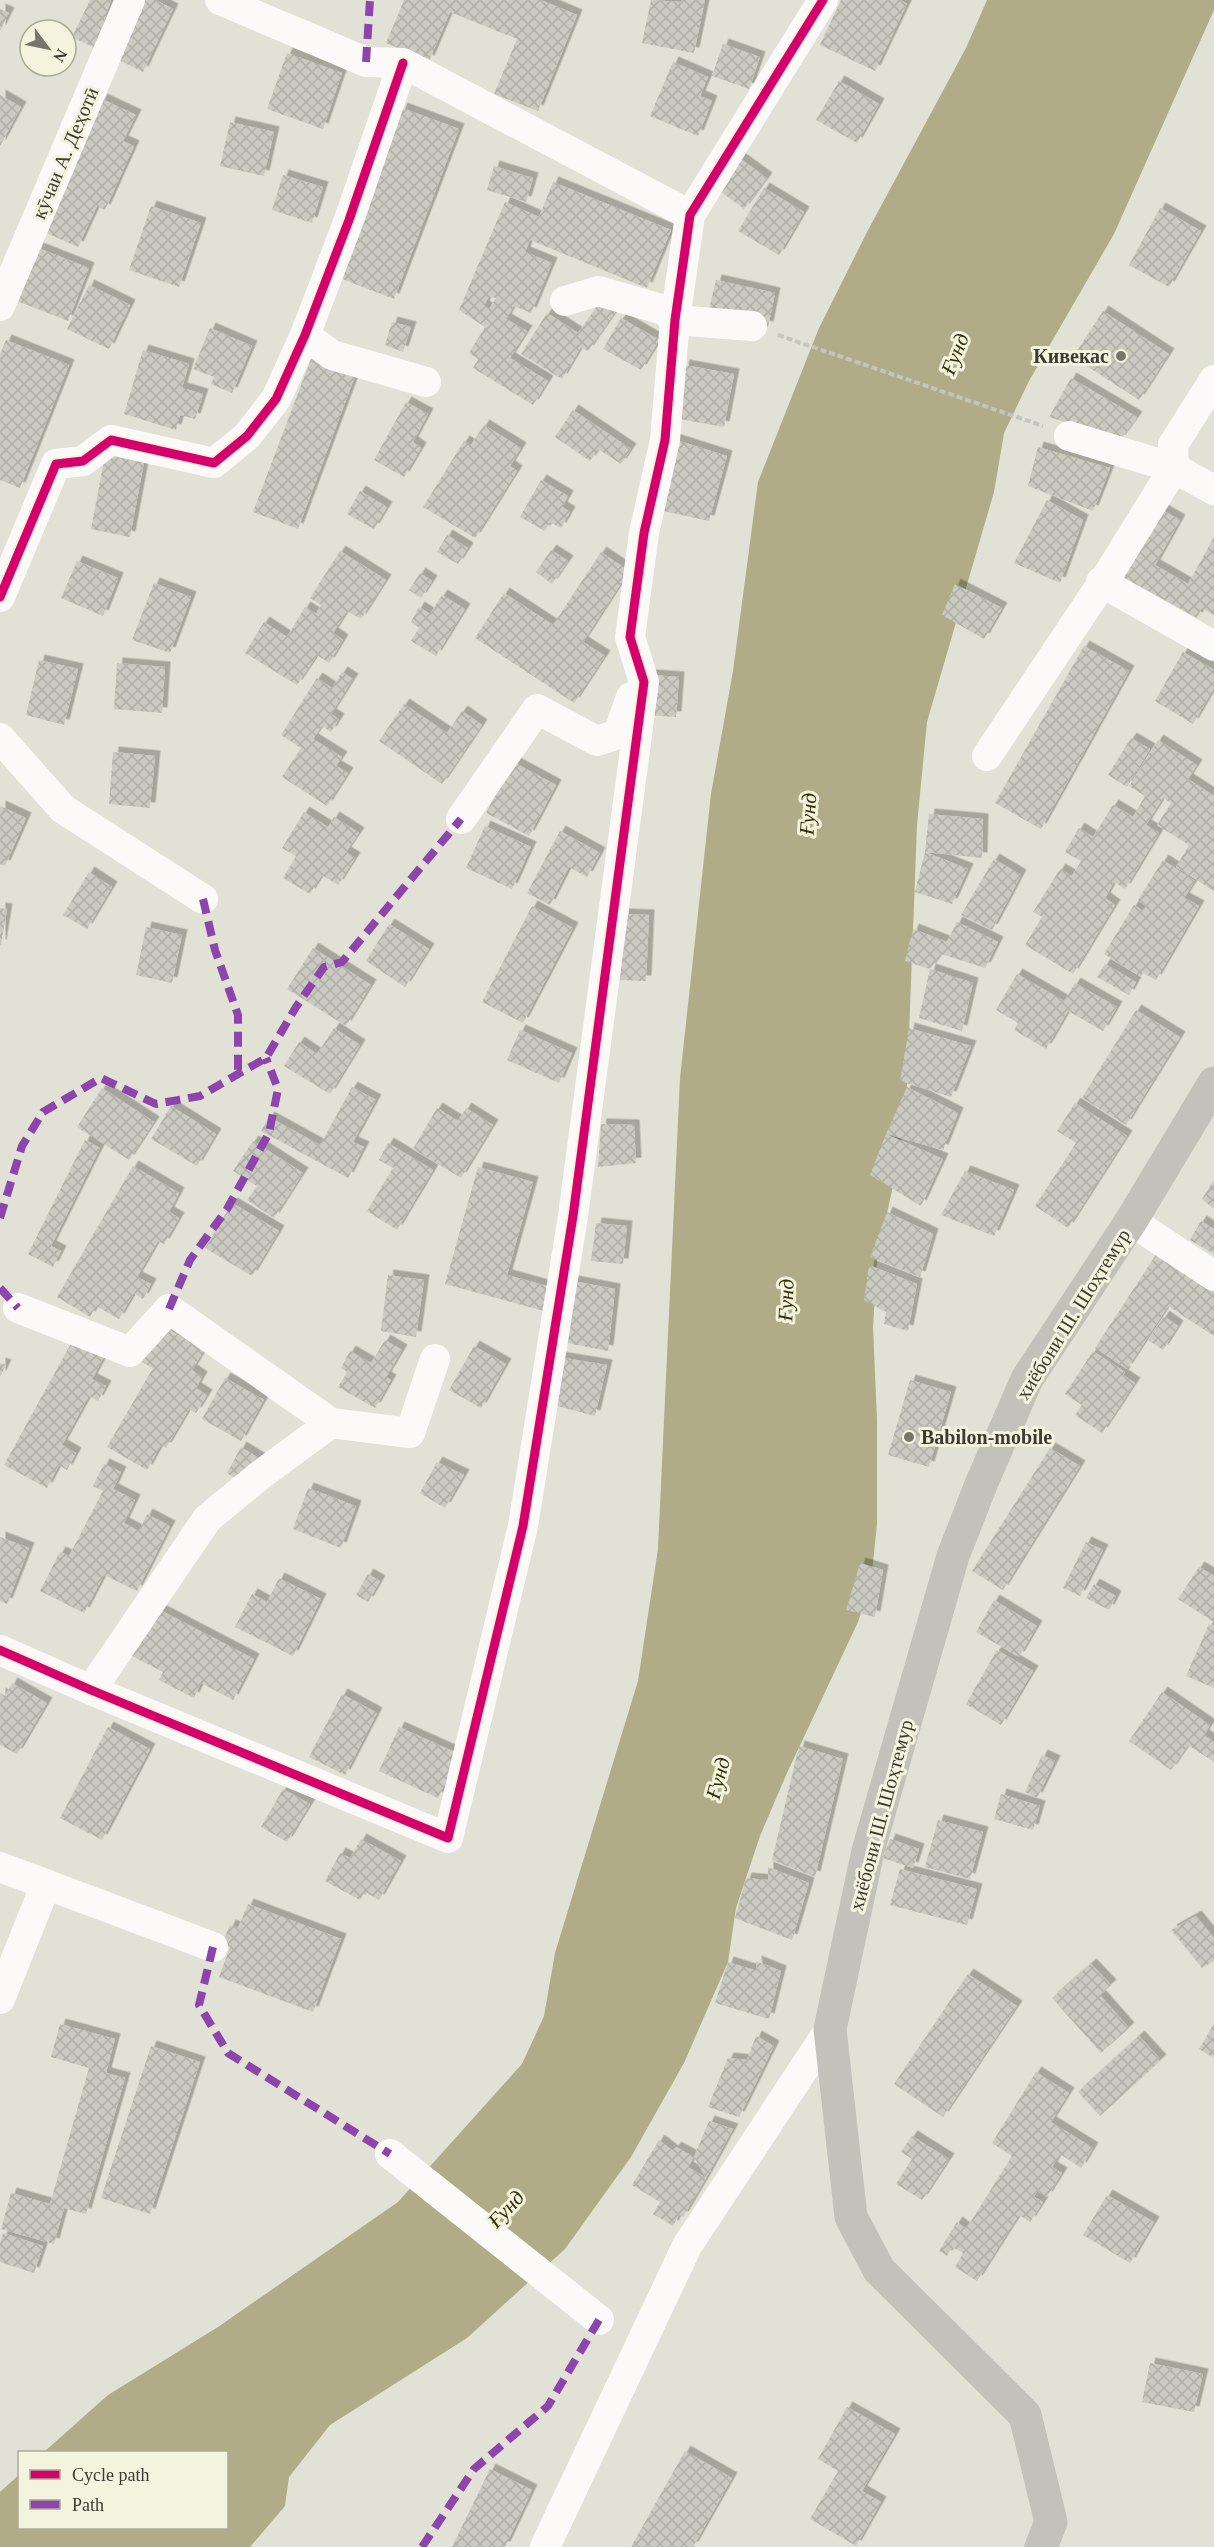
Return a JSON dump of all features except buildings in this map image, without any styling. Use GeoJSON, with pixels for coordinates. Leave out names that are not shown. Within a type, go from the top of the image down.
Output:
{"type":"FeatureCollection","features":[{"type":"Feature","properties":{"kind":"main road","name":"хиёбони Ш. Шоҳтемур"},"geometry":{"type":"LineString","coordinates":[[1041,2547],[1051,2522],[1025,2415],[879,2270],[851,2217],[830,2029],[868,1851],[953,1556],[982,1482],[1028,1379],[1131,1221],[1214,1083]]}},
{"type":"Feature","properties":{"kind":"street","name":"кӯчаи А. Деҳотӣ"},"geometry":{"type":"LineString","coordinates":[[0,306],[130,0]]}},
{"type":"Feature","properties":{"kind":"street"},"geometry":{"type":"LineString","coordinates":[[220,0],[366,62],[403,63],[690,214]]}},
{"type":"Feature","properties":{"kind":"street"},"geometry":{"type":"LineString","coordinates":[[0,1650],[448,1838],[523,1526],[573,1216],[644,682],[630,637],[644,533],[665,440],[675,320],[690,214],[823,0]]}},
{"type":"Feature","properties":{"kind":"street"},"geometry":{"type":"LineString","coordinates":[[0,597],[56,464],[84,461],[111,440],[214,463],[247,436],[276,399],[305,335],[349,220],[403,63]]}},
{"type":"Feature","properties":{"kind":"street"},"geometry":{"type":"LineString","coordinates":[[565,301],[598,291],[664,310],[675,320],[752,326]]}},
{"type":"Feature","properties":{"kind":"street"},"geometry":{"type":"LineString","coordinates":[[305,335],[332,355],[426,382]]}},
{"type":"Feature","properties":{"kind":"street"},"geometry":{"type":"LineString","coordinates":[[987,756],[1111,570],[1174,468],[1173,446],[1214,380]]}},
{"type":"Feature","properties":{"kind":"street"},"geometry":{"type":"LineString","coordinates":[[1069,436],[1174,468],[1214,490]]}},
{"type":"Feature","properties":{"kind":"street"},"geometry":{"type":"LineString","coordinates":[[1101,582],[1214,646]]}},
{"type":"Feature","properties":{"kind":"street"},"geometry":{"type":"LineString","coordinates":[[461,819],[537,710],[597,741],[618,734],[633,691],[644,682]]}},
{"type":"Feature","properties":{"kind":"street"},"geometry":{"type":"LineString","coordinates":[[0,738],[63,809],[203,898]]}},
{"type":"Feature","properties":{"kind":"street"},"geometry":{"type":"LineString","coordinates":[[1131,1221],[1214,1276]]}},
{"type":"Feature","properties":{"kind":"street"},"geometry":{"type":"LineString","coordinates":[[18,1308],[130,1352],[169,1309],[331,1424],[410,1433],[435,1359]]}},
{"type":"Feature","properties":{"kind":"street"},"geometry":{"type":"LineString","coordinates":[[91,1690],[207,1519],[259,1476],[331,1424]]}},
{"type":"Feature","properties":{"kind":"street"},"geometry":{"type":"LineString","coordinates":[[0,1867],[213,1947]]}},
{"type":"Feature","properties":{"kind":"street"},"geometry":{"type":"LineString","coordinates":[[0,1999],[46,1884]]}},
{"type":"Feature","properties":{"kind":"street"},"geometry":{"type":"LineString","coordinates":[[545,2547],[687,2246],[830,2029]]}},
{"type":"Feature","properties":{"kind":"street"},"geometry":{"type":"LineString","coordinates":[[390,2154],[599,2320]]}},
{"type":"Feature","properties":{"kind":"path"},"geometry":{"type":"LineString","coordinates":[[752,326],[1069,436]]}},
{"type":"Feature","properties":{"kind":"water","name":"Ғунд"},"geometry":{"type":"Polygon","coordinates":[[[987,0],[1214,0],[1214,10],[1114,234],[1029,381],[1004,433],[994,492],[927,722],[917,825],[907,1087],[900,1153],[877,1260],[873,1327],[877,1420],[877,1524],[871,1582],[858,1622],[760,1836],[736,1908],[728,1962],[684,2063],[631,2157],[565,2249],[467,2338],[330,2425],[289,2477],[285,2506],[250,2547],[0,2547],[0,2492],[18,2476],[18,2529],[228,2529],[228,2451],[45,2451],[108,2395],[218,2327],[398,2202],[522,2064],[544,2016],[555,1953],[638,1681],[658,1549],[680,1078],[711,794],[733,671],[758,482],[819,328],[867,232],[966,48],[987,0]]]}},
{"type":"Feature","properties":{"kind":"marked path"},"geometry":{"type":"LineString","coordinates":[[366,62],[370,0]]}},
{"type":"Feature","properties":{"kind":"marked path"},"geometry":{"type":"LineString","coordinates":[[0,1218],[22,1146],[43,1112],[101,1078],[156,1104],[200,1096],[266,1058],[296,1007],[324,967],[342,962],[461,819]]}},
{"type":"Feature","properties":{"kind":"marked path"},"geometry":{"type":"LineString","coordinates":[[203,899],[215,950],[238,1015],[238,1075]]}},
{"type":"Feature","properties":{"kind":"marked path"},"geometry":{"type":"LineString","coordinates":[[169,1309],[190,1260],[227,1209],[269,1133],[278,1089],[266,1058]]}},
{"type":"Feature","properties":{"kind":"marked path"},"geometry":{"type":"LineString","coordinates":[[0,1288],[18,1308]]}},
{"type":"Feature","properties":{"kind":"marked path"},"geometry":{"type":"LineString","coordinates":[[213,1947],[199,2005],[228,2053],[390,2154]]}},
{"type":"Feature","properties":{"kind":"marked path"},"geometry":{"type":"LineString","coordinates":[[422,2547],[474,2469],[548,2406],[599,2320]]}},
{"type":"Feature","properties":{"kind":"cycle path"},"geometry":{"type":"LineString","coordinates":[[0,1650],[448,1838],[523,1526],[573,1216],[644,682],[630,637],[644,533],[665,440],[675,320],[690,215],[823,0]]}},
{"type":"Feature","properties":{"kind":"cycle path"},"geometry":{"type":"LineString","coordinates":[[0,597],[56,464],[83,461],[111,440],[214,463],[247,436],[276,399],[305,335],[349,220],[403,63]]}},
{"type":"Feature","properties":{"kind":"place","name":"Кивекас"},"geometry":{"type":"Point","coordinates":[1121,356]}},
{"type":"Feature","properties":{"kind":"place","name":"Babilon-mobile"},"geometry":{"type":"Point","coordinates":[909,1437]}}]}
